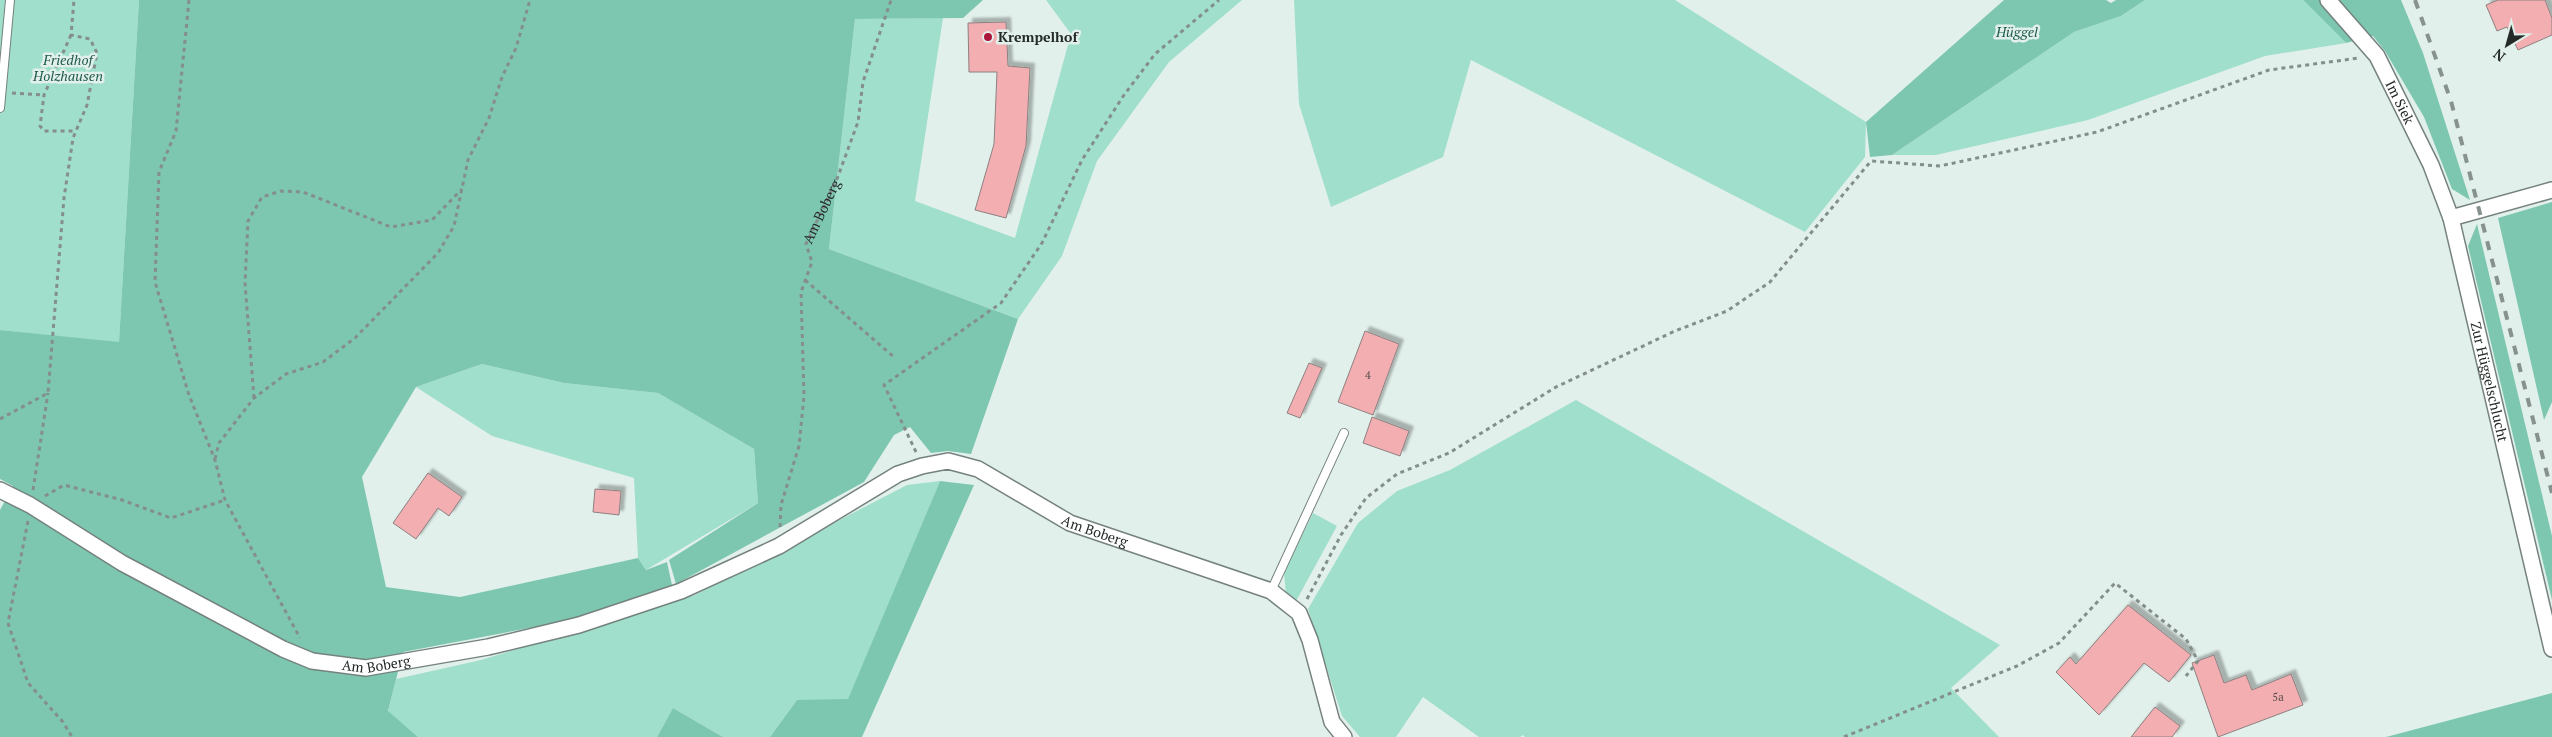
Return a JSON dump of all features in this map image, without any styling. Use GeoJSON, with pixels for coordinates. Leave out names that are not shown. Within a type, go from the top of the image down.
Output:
{"type":"FeatureCollection","features":[{"type":"Feature","properties":{"kind":"street","name":"Im Siek"},"geometry":{"type":"LineString","coordinates":[[2328,0],[2377,56],[2431,165],[2451,218]]}},
{"type":"Feature","properties":{"kind":"street"},"geometry":{"type":"LineString","coordinates":[[2451,218],[2552,190]]}},
{"type":"Feature","properties":{"kind":"street","name":"Zur Hüggelschlucht"},"geometry":{"type":"LineString","coordinates":[[2451,218],[2552,649]]}},
{"type":"Feature","properties":{"kind":"street","name":"Am Boberg"},"geometry":{"type":"LineString","coordinates":[[0,490],[30,505],[122,563],[282,649],[312,661],[366,668],[488,647],[570,628],[680,591],[779,546],[898,474],[922,466],[948,461],[978,470],[1070,523],[1271,591],[1299,613],[1310,640],[1332,722],[1344,737]]}},
{"type":"Feature","properties":{"kind":"lane"},"geometry":{"type":"LineString","coordinates":[[0,108],[10,0]]}},
{"type":"Feature","properties":{"kind":"lane"},"geometry":{"type":"LineString","coordinates":[[1271,591],[1344,433]]}},
{"type":"Feature","properties":{"kind":"path"},"geometry":{"type":"LineString","coordinates":[[74,0],[71,35],[44,95],[40,126],[44,131],[75,131]]}},
{"type":"Feature","properties":{"kind":"path"},"geometry":{"type":"LineString","coordinates":[[189,0],[176,130],[160,172],[155,282],[188,394],[215,460],[225,500],[312,661]]}},
{"type":"Feature","properties":{"kind":"path"},"geometry":{"type":"LineString","coordinates":[[215,460],[219,443],[254,398],[286,374],[323,362],[354,338],[398,296],[438,253],[454,226],[468,160],[489,118],[502,77],[516,48],[530,0]]}},
{"type":"Feature","properties":{"kind":"path","name":"Am Boberg"},"geometry":{"type":"LineString","coordinates":[[779,546],[781,504],[799,446],[803,404],[801,292],[812,262],[806,244],[837,179],[858,122],[863,82],[891,0]]}},
{"type":"Feature","properties":{"kind":"path"},"geometry":{"type":"LineString","coordinates":[[922,466],[884,385],[1001,303],[1042,243],[1082,160],[1124,95],[1155,54],[1219,0]]}},
{"type":"Feature","properties":{"kind":"path"},"geometry":{"type":"LineString","coordinates":[[71,35],[90,39],[97,53],[87,105],[75,131],[64,198],[48,394],[8,623],[28,683],[63,722],[72,737]]}},
{"type":"Feature","properties":{"kind":"path"},"geometry":{"type":"LineString","coordinates":[[1299,613],[1341,535],[1366,498],[1397,474],[1449,453],[1556,387],[1675,330],[1727,311],[1770,282],[1872,161],[1940,166],[2097,132],[2269,70],[2377,56]]}},
{"type":"Feature","properties":{"kind":"path"},"geometry":{"type":"LineString","coordinates":[[2,92],[44,95]]}},
{"type":"Feature","properties":{"kind":"path"},"geometry":{"type":"LineString","coordinates":[[254,398],[245,283],[248,221],[262,197],[281,191],[303,192],[391,227],[432,220],[463,188]]}},
{"type":"Feature","properties":{"kind":"path"},"geometry":{"type":"LineString","coordinates":[[805,280],[895,358]]}},
{"type":"Feature","properties":{"kind":"path"},"geometry":{"type":"LineString","coordinates":[[0,419],[48,394]]}},
{"type":"Feature","properties":{"kind":"path"},"geometry":{"type":"LineString","coordinates":[[30,505],[64,485],[122,500],[172,518],[225,500]]}},
{"type":"Feature","properties":{"kind":"path"},"geometry":{"type":"LineString","coordinates":[[1844,737],[2017,666],[2059,643],[2116,583],[2186,639],[2198,662],[2186,676]]}},
{"type":"Feature","properties":{"kind":"green space","name":"Friedhof Holzhausen"},"geometry":{"type":"Polygon","coordinates":[[[0,0],[139,0],[119,343],[0,330],[0,0]]]}},
{"type":"Feature","properties":{"kind":"green space"},"geometry":{"type":"Polygon","coordinates":[[[139,0],[983,0],[963,18],[855,19],[829,249],[1018,319],[971,454],[948,451],[931,453],[910,427],[894,435],[864,482],[676,584],[669,560],[758,503],[754,449],[658,393],[564,383],[482,364],[416,387],[362,477],[386,587],[460,597],[638,558],[646,570],[667,562],[672,585],[577,619],[403,652],[388,711],[418,737],[0,737],[0,510],[13,486],[0,479],[0,330],[119,342],[139,0]]]}},
{"type":"Feature","properties":{"kind":"green space"},"geometry":{"type":"Polygon","coordinates":[[[1046,0],[1242,0],[1169,62],[1097,161],[1062,256],[1018,319],[829,249],[855,19],[943,18],[915,201],[1015,238],[1071,34],[1046,0]]]}},
{"type":"Feature","properties":{"kind":"green space"},"geometry":{"type":"Polygon","coordinates":[[[1294,0],[1675,0],[1866,122],[1865,157],[1805,232],[1471,60],[1443,157],[1331,207],[1299,104],[1294,0]]]}},
{"type":"Feature","properties":{"kind":"green space","name":"Hüggel"},"geometry":{"type":"Polygon","coordinates":[[[2004,0],[2106,0],[2111,3],[2116,0],[2145,0],[2121,16],[2074,32],[1892,155],[1870,157],[1866,122],[2004,0]]]}},
{"type":"Feature","properties":{"kind":"green space"},"geometry":{"type":"Polygon","coordinates":[[[2145,0],[2303,0],[2346,43],[2265,56],[2088,120],[1936,155],[1892,155],[2074,32],[2121,16],[2145,0]]]}},
{"type":"Feature","properties":{"kind":"green space"},"geometry":{"type":"Polygon","coordinates":[[[2303,0],[2401,0],[2423,53],[2470,200],[2452,189],[2424,117],[2385,51],[2373,36],[2346,43],[2303,0]]]}},
{"type":"Feature","properties":{"kind":"green space"},"geometry":{"type":"Polygon","coordinates":[[[2552,202],[2552,402],[2544,420],[2498,218],[2552,202]]]}},
{"type":"Feature","properties":{"kind":"green space"},"geometry":{"type":"Polygon","coordinates":[[[2477,224],[2552,536],[2552,600],[2468,246],[2477,224]]]}},
{"type":"Feature","properties":{"kind":"green space"},"geometry":{"type":"Polygon","coordinates":[[[482,364],[564,383],[658,393],[754,449],[758,503],[646,570],[638,558],[634,478],[492,436],[416,387],[482,364]]]}},
{"type":"Feature","properties":{"kind":"green space"},"geometry":{"type":"Polygon","coordinates":[[[1576,400],[2000,645],[1951,688],[1999,737],[1525,737],[1523,735],[1520,737],[1479,737],[1423,697],[1396,737],[1360,737],[1342,716],[1308,609],[1358,523],[1397,491],[1450,470],[1576,400]]]}},
{"type":"Feature","properties":{"kind":"green space"},"geometry":{"type":"Polygon","coordinates":[[[940,481],[848,700],[797,700],[770,737],[723,737],[673,708],[657,737],[418,737],[388,712],[396,679],[481,660],[695,595],[907,485],[940,481]]]}},
{"type":"Feature","properties":{"kind":"green space"},"geometry":{"type":"Polygon","coordinates":[[[940,481],[974,485],[862,737],[770,737],[797,700],[848,699],[940,481]]]}},
{"type":"Feature","properties":{"kind":"green space"},"geometry":{"type":"Polygon","coordinates":[[[1313,513],[1337,526],[1295,603],[1286,594],[1284,573],[1313,513]]]}},
{"type":"Feature","properties":{"kind":"green space"},"geometry":{"type":"Polygon","coordinates":[[[2552,693],[2552,737],[2386,737],[2552,693]]]}},
{"type":"Feature","properties":{"kind":"green space"},"geometry":{"type":"Polygon","coordinates":[[[673,708],[723,737],[657,737],[673,708]]]}},
{"type":"Feature","properties":{"kind":"building"},"geometry":{"type":"Polygon","coordinates":[[[2498,0],[2545,0],[2552,18],[2552,35],[2518,50],[2507,27],[2497,31],[2486,5],[2498,0]]]}},
{"type":"Feature","properties":{"kind":"building"},"geometry":{"type":"Polygon","coordinates":[[[1006,22],[1008,66],[1030,68],[1026,146],[1006,218],[975,210],[994,144],[997,72],[969,72],[968,23],[1006,22]]]}},
{"type":"Feature","properties":{"kind":"building"},"geometry":{"type":"Polygon","coordinates":[[[1365,331],[1399,344],[1373,415],[1338,402],[1365,331]]]}},
{"type":"Feature","properties":{"kind":"building"},"geometry":{"type":"Polygon","coordinates":[[[1309,363],[1322,368],[1300,418],[1287,413],[1309,363]]]}},
{"type":"Feature","properties":{"kind":"building"},"geometry":{"type":"Polygon","coordinates":[[[1372,417],[1409,431],[1400,456],[1363,443],[1372,417]]]}},
{"type":"Feature","properties":{"kind":"building"},"geometry":{"type":"Polygon","coordinates":[[[428,473],[462,497],[449,516],[438,508],[416,539],[393,523],[428,473]]]}},
{"type":"Feature","properties":{"kind":"building"},"geometry":{"type":"Polygon","coordinates":[[[595,489],[621,491],[619,515],[593,512],[595,489]]]}},
{"type":"Feature","properties":{"kind":"building"},"geometry":{"type":"Polygon","coordinates":[[[2128,605],[2191,655],[2169,682],[2144,663],[2099,715],[2056,672],[2070,657],[2076,664],[2128,605]]]}},
{"type":"Feature","properties":{"kind":"building"},"geometry":{"type":"Polygon","coordinates":[[[2214,655],[2224,683],[2246,675],[2252,690],[2291,674],[2303,705],[2218,737],[2192,663],[2214,655]]]}},
{"type":"Feature","properties":{"kind":"building"},"geometry":{"type":"Polygon","coordinates":[[[2155,707],[2180,726],[2172,737],[2131,737],[2155,707]]]}},
{"type":"Feature","properties":{"kind":"railway"},"geometry":{"type":"LineString","coordinates":[[2415,0],[2451,101],[2552,493]]}},
{"type":"Feature","properties":{"kind":"place","name":"Krempelhof"},"geometry":{"type":"Point","coordinates":[988,37]}}]}
